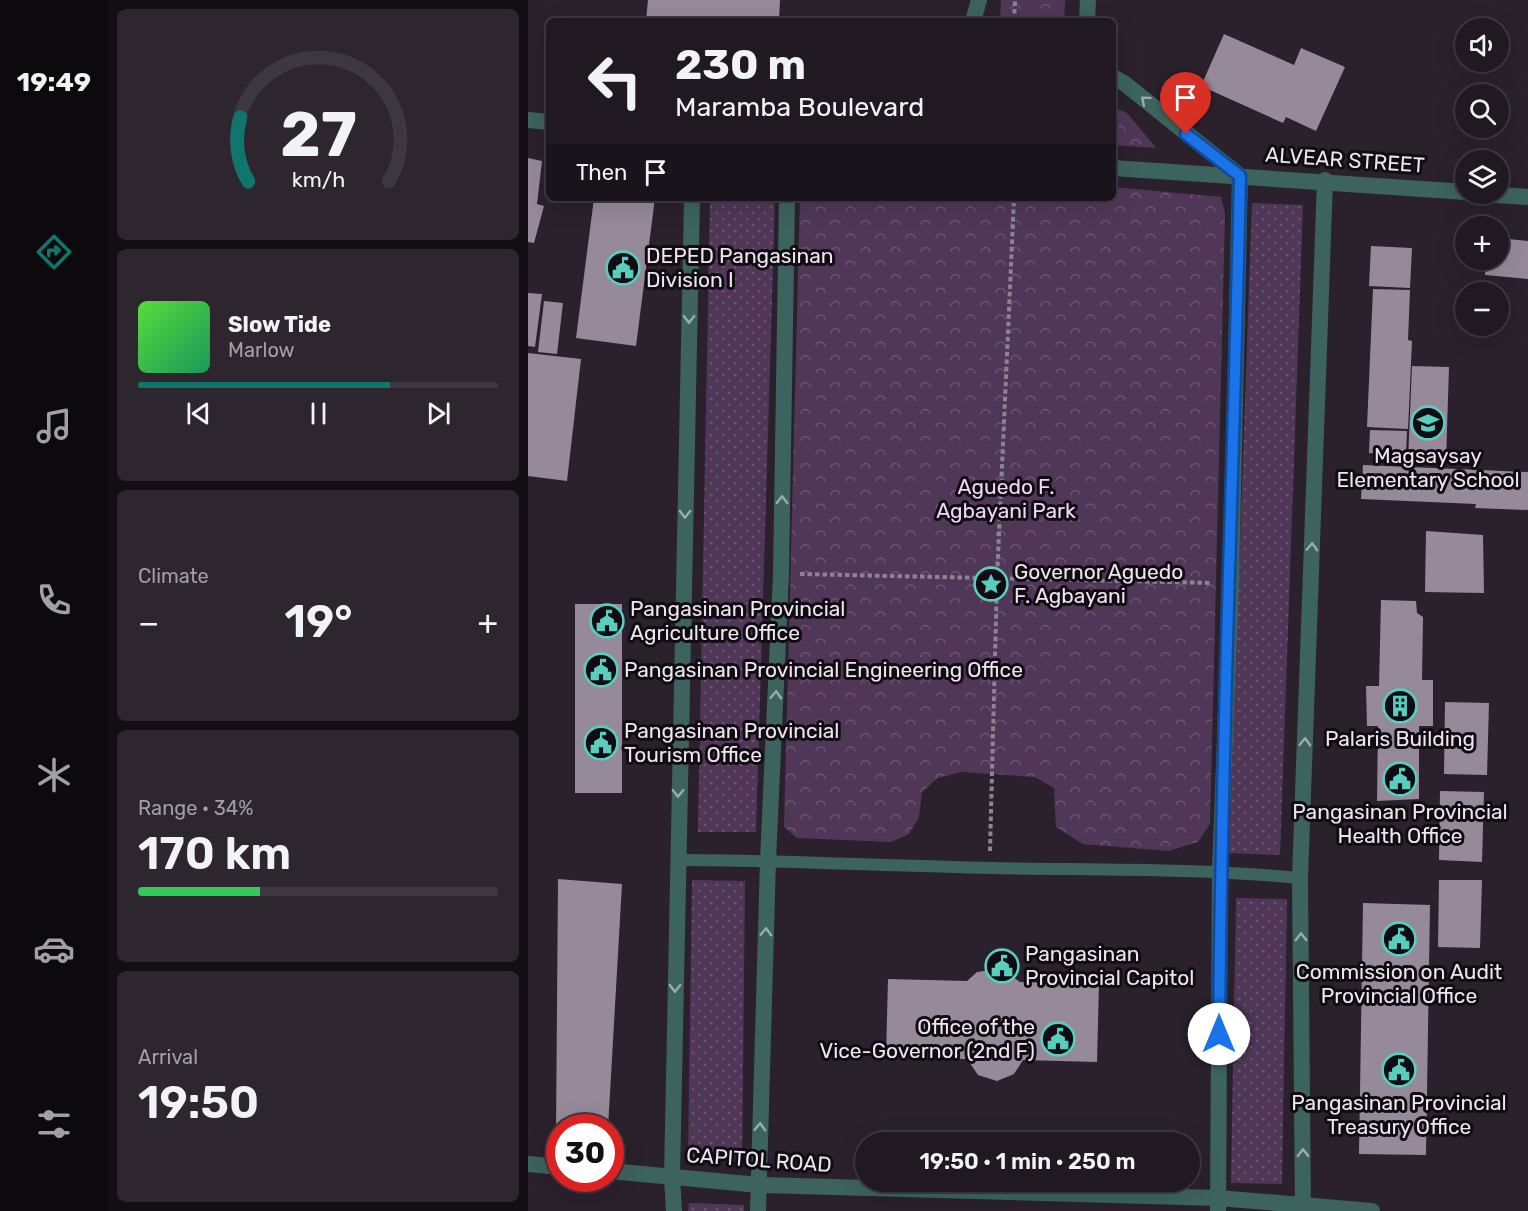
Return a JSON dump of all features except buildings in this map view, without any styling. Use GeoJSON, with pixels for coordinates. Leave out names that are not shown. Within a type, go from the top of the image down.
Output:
{"type":"FeatureCollection","features":[{"type":"Feature","properties":{"kind":"street"},"geometry":{"type":"LineString","coordinates":[[974,18],[979,0]]}},
{"type":"Feature","properties":{"kind":"street"},"geometry":{"type":"LineString","coordinates":[[1087,18],[1088,0]]}},
{"type":"Feature","properties":{"kind":"street"},"geometry":{"type":"LineString","coordinates":[[1116,79],[1240,176],[1231,583],[1220,870],[1218,1205]]}},
{"type":"Feature","properties":{"kind":"street"},"geometry":{"type":"LineString","coordinates":[[528,120],[546,122]]}},
{"type":"Feature","properties":{"kind":"street","name":"ALVEAR STREET"},"geometry":{"type":"LineString","coordinates":[[1116,168],[1324,180],[1455,191]]}},
{"type":"Feature","properties":{"kind":"street"},"geometry":{"type":"LineString","coordinates":[[1303,1209],[1300,878],[1324,180]]}},
{"type":"Feature","properties":{"kind":"street"},"geometry":{"type":"LineString","coordinates":[[1509,196],[1528,197]]}},
{"type":"Feature","properties":{"kind":"street"},"geometry":{"type":"LineString","coordinates":[[674,1211],[672,1177],[677,860],[692,201]]}},
{"type":"Feature","properties":{"kind":"street"},"geometry":{"type":"LineString","coordinates":[[758,1211],[768,860],[781,573],[787,201]]}},
{"type":"Feature","properties":{"kind":"street"},"geometry":{"type":"LineString","coordinates":[[528,1164],[546,1166]]}},
{"type":"Feature","properties":{"kind":"street","name":"CAPITOL ROAD"},"geometry":{"type":"LineString","coordinates":[[624,1172],[759,1185],[1372,1211]]}},
{"type":"Feature","properties":{"kind":"lane"},"geometry":{"type":"LineString","coordinates":[[677,860],[768,860],[990,868],[1220,870],[1300,878]]}},
{"type":"Feature","properties":{"kind":"path"},"geometry":{"type":"LineString","coordinates":[[1014,18],[1015,0]]}},
{"type":"Feature","properties":{"kind":"path"},"geometry":{"type":"LineString","coordinates":[[990,868],[997,579],[1014,201]]}},
{"type":"Feature","properties":{"kind":"path"},"geometry":{"type":"LineString","coordinates":[[781,573],[1231,583]]}},
{"type":"Feature","properties":{"kind":"green space"},"geometry":{"type":"Polygon","coordinates":[[[1001,0],[1065,0],[1064,18],[1000,18],[1001,0]]]}},
{"type":"Feature","properties":{"kind":"green space"},"geometry":{"type":"Polygon","coordinates":[[[1116,108],[1127,113],[1156,148],[1116,145],[1116,108]]]}},
{"type":"Feature","properties":{"kind":"green space","name":"Aguedo F. Agbayani Park"},"geometry":{"type":"Polygon","coordinates":[[[1116,187],[1221,197],[1225,214],[1210,824],[1198,842],[1168,851],[1083,844],[1056,827],[1054,788],[1035,777],[961,772],[938,778],[922,792],[919,817],[909,834],[891,842],[797,838],[784,827],[800,201],[1116,201],[1116,187]]]}},
{"type":"Feature","properties":{"kind":"green space"},"geometry":{"type":"Polygon","coordinates":[[[710,201],[775,201],[756,832],[698,832],[710,201]]]}},
{"type":"Feature","properties":{"kind":"green space"},"geometry":{"type":"Polygon","coordinates":[[[1252,203],[1303,205],[1280,855],[1229,853],[1252,203]]]}},
{"type":"Feature","properties":{"kind":"green space"},"geometry":{"type":"Polygon","coordinates":[[[692,880],[745,881],[742,1162],[688,1161],[692,880]]]}},
{"type":"Feature","properties":{"kind":"green space"},"geometry":{"type":"Polygon","coordinates":[[[1236,898],[1287,899],[1282,1184],[1231,1183],[1236,898]]]}},
{"type":"Feature","properties":{"kind":"green space"},"geometry":{"type":"Polygon","coordinates":[[[689,1203],[744,1205],[744,1211],[688,1211],[689,1203]]]}},
{"type":"Feature","properties":{"kind":"place","name":"DEPED Pangasinan Division I"},"geometry":{"type":"Point","coordinates":[623,268]}},
{"type":"Feature","properties":{"kind":"place","name":"Magsaysay Elementary School"},"geometry":{"type":"Point","coordinates":[1428,423]}},
{"type":"Feature","properties":{"kind":"place","name":"Governor Aguedo F. Agbayani"},"geometry":{"type":"Point","coordinates":[991,584]}},
{"type":"Feature","properties":{"kind":"place","name":"Pangasinan Provincial Agriculture Office"},"geometry":{"type":"Point","coordinates":[607,621]}},
{"type":"Feature","properties":{"kind":"place","name":"Pangasinan Provincial Engineering Office"},"geometry":{"type":"Point","coordinates":[601,670]}},
{"type":"Feature","properties":{"kind":"place","name":"Palaris Building"},"geometry":{"type":"Point","coordinates":[1400,706]}},
{"type":"Feature","properties":{"kind":"place","name":"Pangasinan Provincial Tourism Office"},"geometry":{"type":"Point","coordinates":[601,743]}},
{"type":"Feature","properties":{"kind":"place","name":"Pangasinan Provincial Health Office"},"geometry":{"type":"Point","coordinates":[1400,779]}},
{"type":"Feature","properties":{"kind":"place","name":"Commission on Audit Provincial Office"},"geometry":{"type":"Point","coordinates":[1399,939]}},
{"type":"Feature","properties":{"kind":"place","name":"Pangasinan Provincial Capitol"},"geometry":{"type":"Point","coordinates":[1002,966]}},
{"type":"Feature","properties":{"kind":"place","name":"Office of the Vice-Governor (2nd F)"},"geometry":{"type":"Point","coordinates":[1058,1039]}},
{"type":"Feature","properties":{"kind":"place","name":"Pangasinan Provincial Treasury Office"},"geometry":{"type":"Point","coordinates":[1399,1070]}},
{"type":"Feature","properties":{"kind":"route"},"geometry":{"type":"LineString","coordinates":[[1186,134],[1240,176],[1231,583],[1220,870],[1219,1034]]}}]}
